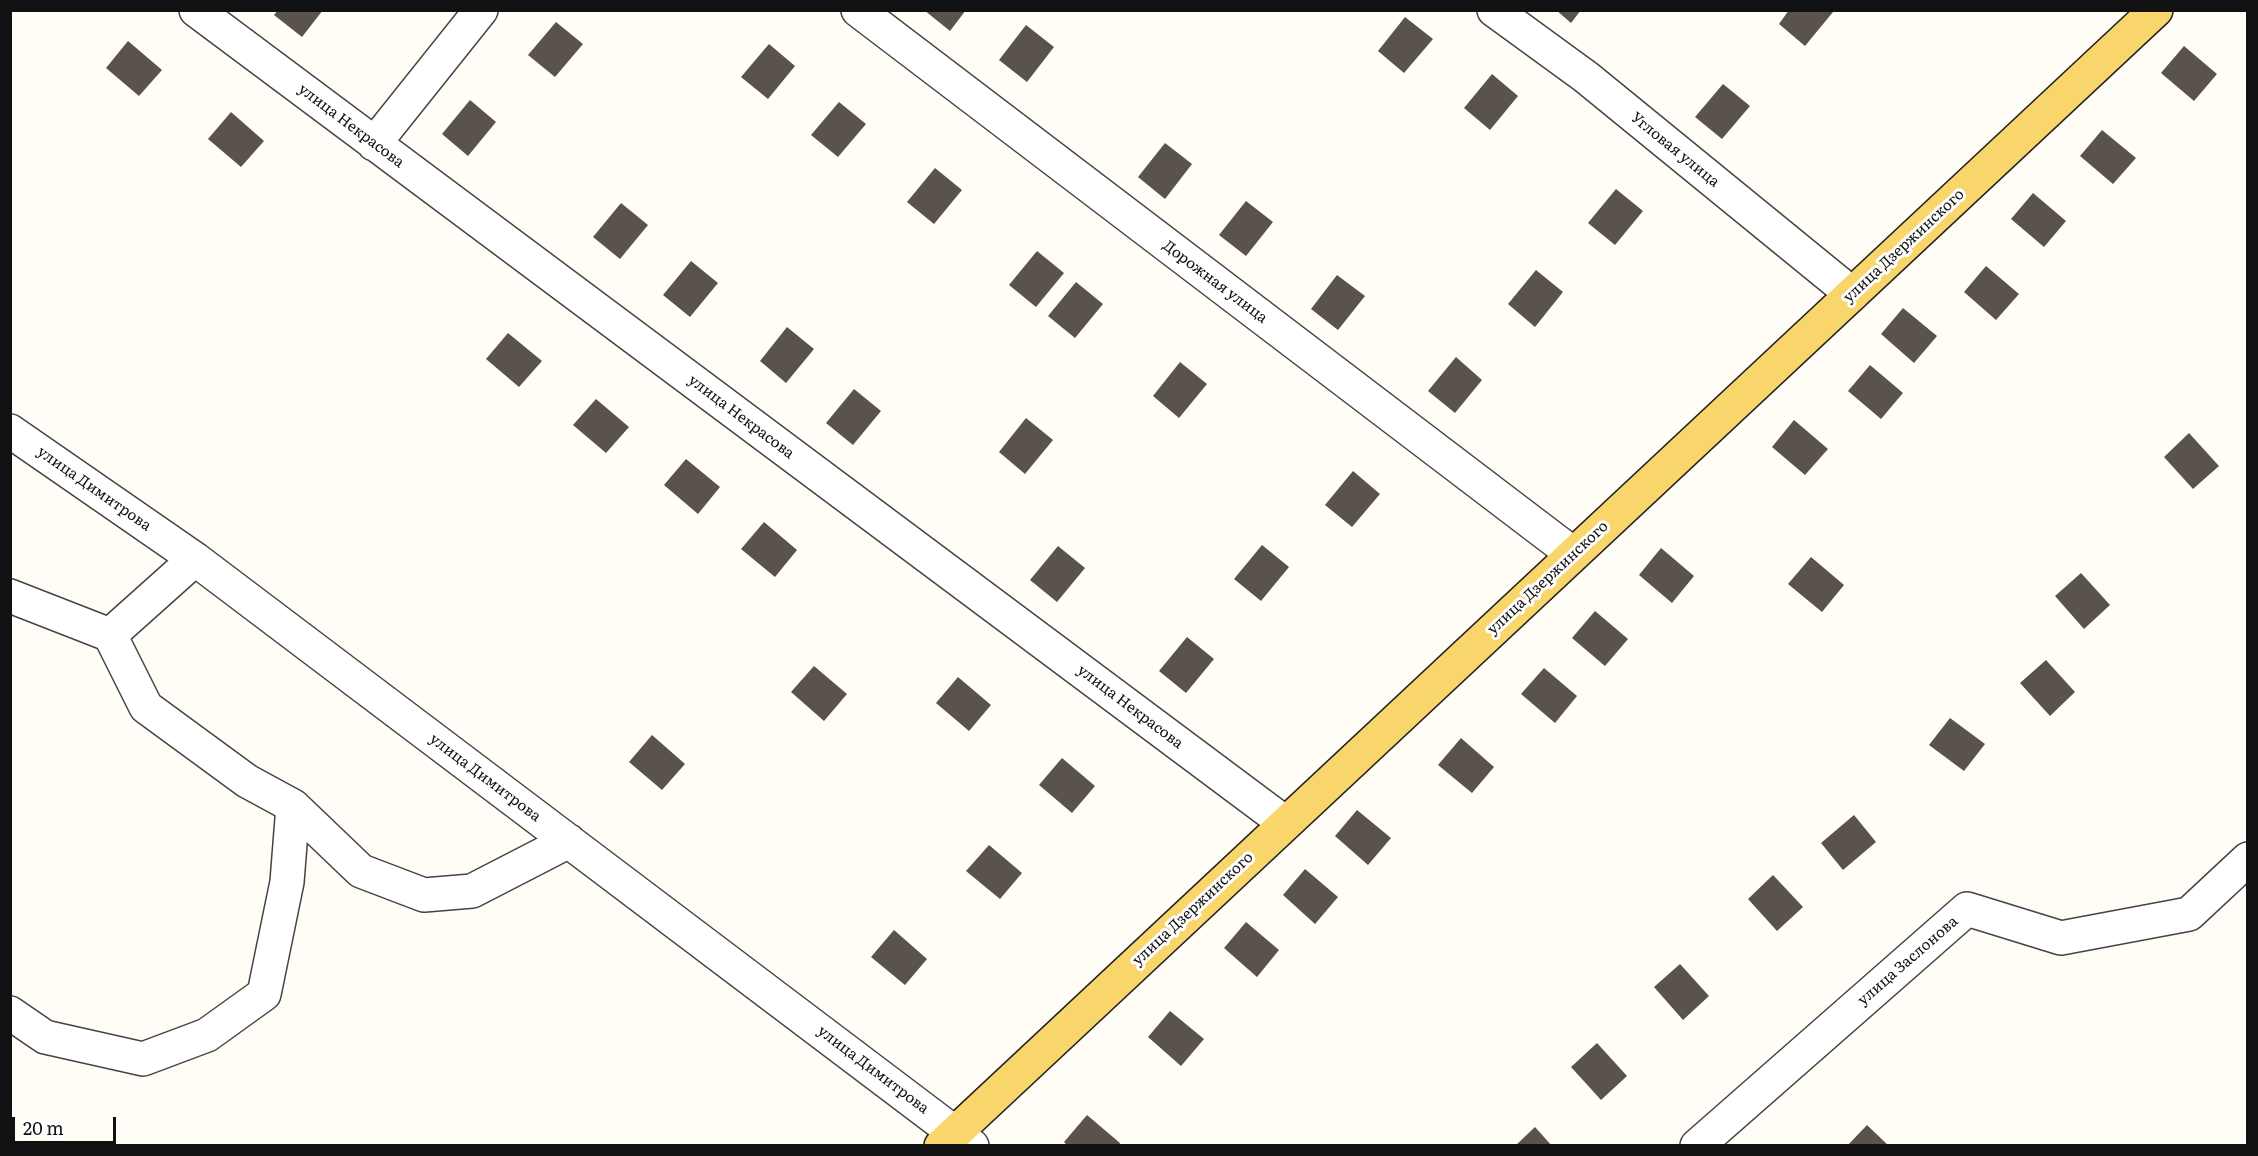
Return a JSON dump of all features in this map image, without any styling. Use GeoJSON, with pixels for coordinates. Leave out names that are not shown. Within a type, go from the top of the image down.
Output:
{"type":"FeatureCollection","features":[{"type":"Feature","properties":{"kind":"main road","name":"улица Дзержинского"},"geometry":{"type":"LineString","coordinates":[[956,1141],[1286,823],[2156,10]]}},
{"type":"Feature","properties":{"kind":"street","name":"улица Некрасова"},"geometry":{"type":"LineString","coordinates":[[196,10],[1286,823]]}},
{"type":"Feature","properties":{"kind":"street"},"geometry":{"type":"LineString","coordinates":[[375,144],[481,10]]}},
{"type":"Feature","properties":{"kind":"street","name":"Дорожная улица"},"geometry":{"type":"LineString","coordinates":[[858,10],[1573,554]]}},
{"type":"Feature","properties":{"kind":"street","name":"Угловая улица"},"geometry":{"type":"LineString","coordinates":[[1494,10],[1586,77],[1852,294]]}},
{"type":"Feature","properties":{"kind":"street","name":"улица Димитрова"},"geometry":{"type":"LineString","coordinates":[[10,431],[195,560],[569,841],[956,1141]]}},
{"type":"Feature","properties":{"kind":"street"},"geometry":{"type":"LineString","coordinates":[[110,634],[195,560]]}},
{"type":"Feature","properties":{"kind":"street"},"geometry":{"type":"LineString","coordinates":[[10,596],[110,634],[146,706],[247,780],[292,806],[361,871],[424,895],[472,891],[569,841]]}},
{"type":"Feature","properties":{"kind":"street"},"geometry":{"type":"LineString","coordinates":[[10,1013],[45,1037],[144,1059],[207,1035],[264,994],[287,882],[292,806]]}},
{"type":"Feature","properties":{"kind":"street","name":"улица Заслонова"},"geometry":{"type":"LineString","coordinates":[[1696,1146],[1967,909],[2061,938],[2072,936],[2189,914],[2247,858]]}},
{"type":"Feature","properties":{"kind":"building"},"geometry":{"type":"Polygon","coordinates":[[[278,10],[323,10],[302,37],[274,15],[278,10]]]}},
{"type":"Feature","properties":{"kind":"building"},"geometry":{"type":"Polygon","coordinates":[[[924,10],[966,10],[950,31],[924,10]]]}},
{"type":"Feature","properties":{"kind":"building"},"geometry":{"type":"Polygon","coordinates":[[[1556,10],[1581,10],[1571,23],[1556,10]]]}},
{"type":"Feature","properties":{"kind":"building"},"geometry":{"type":"Polygon","coordinates":[[[1789,10],[1831,10],[1833,12],[1805,46],[1779,24],[1789,10]]]}},
{"type":"Feature","properties":{"kind":"building"},"geometry":{"type":"Polygon","coordinates":[[[1405,17],[1433,39],[1404,73],[1378,51],[1405,17]]]}},
{"type":"Feature","properties":{"kind":"building"},"geometry":{"type":"Polygon","coordinates":[[[556,22],[583,44],[555,77],[528,55],[556,22]]]}},
{"type":"Feature","properties":{"kind":"building"},"geometry":{"type":"Polygon","coordinates":[[[1026,25],[1054,47],[1027,82],[999,60],[1026,25]]]}},
{"type":"Feature","properties":{"kind":"building"},"geometry":{"type":"Polygon","coordinates":[[[128,41],[162,70],[139,96],[106,68],[128,41]]]}},
{"type":"Feature","properties":{"kind":"building"},"geometry":{"type":"Polygon","coordinates":[[[769,44],[795,66],[768,99],[741,77],[769,44]]]}},
{"type":"Feature","properties":{"kind":"building"},"geometry":{"type":"Polygon","coordinates":[[[2184,46],[2217,74],[2194,101],[2161,73],[2184,46]]]}},
{"type":"Feature","properties":{"kind":"building"},"geometry":{"type":"Polygon","coordinates":[[[1492,74],[1518,96],[1490,130],[1464,108],[1492,74]]]}},
{"type":"Feature","properties":{"kind":"building"},"geometry":{"type":"Polygon","coordinates":[[[1723,84],[1750,106],[1722,139],[1695,117],[1723,84]]]}},
{"type":"Feature","properties":{"kind":"building"},"geometry":{"type":"Polygon","coordinates":[[[470,100],[496,122],[468,156],[442,134],[470,100]]]}},
{"type":"Feature","properties":{"kind":"building"},"geometry":{"type":"Polygon","coordinates":[[[839,102],[866,124],[838,157],[811,135],[839,102]]]}},
{"type":"Feature","properties":{"kind":"building"},"geometry":{"type":"Polygon","coordinates":[[[231,112],[264,141],[241,167],[208,139],[231,112]]]}},
{"type":"Feature","properties":{"kind":"building"},"geometry":{"type":"Polygon","coordinates":[[[2102,130],[2136,158],[2113,184],[2080,156],[2102,130]]]}},
{"type":"Feature","properties":{"kind":"building"},"geometry":{"type":"Polygon","coordinates":[[[1165,143],[1192,164],[1165,199],[1138,177],[1165,143]]]}},
{"type":"Feature","properties":{"kind":"building"},"geometry":{"type":"Polygon","coordinates":[[[935,168],[962,190],[934,224],[907,202],[935,168]]]}},
{"type":"Feature","properties":{"kind":"building"},"geometry":{"type":"Polygon","coordinates":[[[1616,189],[1643,211],[1615,245],[1588,223],[1616,189]]]}},
{"type":"Feature","properties":{"kind":"building"},"geometry":{"type":"Polygon","coordinates":[[[2033,193],[2066,221],[2044,247],[2011,219],[2033,193]]]}},
{"type":"Feature","properties":{"kind":"building"},"geometry":{"type":"Polygon","coordinates":[[[1246,201],[1273,222],[1246,256],[1219,235],[1246,201]]]}},
{"type":"Feature","properties":{"kind":"building"},"geometry":{"type":"Polygon","coordinates":[[[621,203],[648,225],[620,259],[593,237],[621,203]]]}},
{"type":"Feature","properties":{"kind":"building"},"geometry":{"type":"Polygon","coordinates":[[[1037,251],[1064,273],[1036,307],[1009,285],[1037,251]]]}},
{"type":"Feature","properties":{"kind":"building"},"geometry":{"type":"Polygon","coordinates":[[[691,261],[718,283],[690,317],[663,295],[691,261]]]}},
{"type":"Feature","properties":{"kind":"building"},"geometry":{"type":"Polygon","coordinates":[[[1986,266],[2019,294],[1996,320],[1964,292],[1986,266]]]}},
{"type":"Feature","properties":{"kind":"building"},"geometry":{"type":"Polygon","coordinates":[[[1536,270],[1563,292],[1535,327],[1508,304],[1536,270]]]}},
{"type":"Feature","properties":{"kind":"building"},"geometry":{"type":"Polygon","coordinates":[[[1337,275],[1365,296],[1338,330],[1311,309],[1337,275]]]}},
{"type":"Feature","properties":{"kind":"building"},"geometry":{"type":"Polygon","coordinates":[[[1076,282],[1103,304],[1075,338],[1048,316],[1076,282]]]}},
{"type":"Feature","properties":{"kind":"building"},"geometry":{"type":"Polygon","coordinates":[[[1903,308],[1937,336],[1914,363],[1881,334],[1903,308]]]}},
{"type":"Feature","properties":{"kind":"building"},"geometry":{"type":"Polygon","coordinates":[[[787,327],[814,349],[786,383],[760,361],[787,327]]]}},
{"type":"Feature","properties":{"kind":"building"},"geometry":{"type":"Polygon","coordinates":[[[508,333],[542,361],[519,387],[486,359],[508,333]]]}},
{"type":"Feature","properties":{"kind":"building"},"geometry":{"type":"Polygon","coordinates":[[[1456,357],[1482,380],[1455,413],[1428,391],[1456,357]]]}},
{"type":"Feature","properties":{"kind":"building"},"geometry":{"type":"Polygon","coordinates":[[[1180,362],[1207,384],[1179,418],[1153,396],[1180,362]]]}},
{"type":"Feature","properties":{"kind":"building"},"geometry":{"type":"Polygon","coordinates":[[[1870,365],[1903,393],[1881,419],[1848,391],[1870,365]]]}},
{"type":"Feature","properties":{"kind":"building"},"geometry":{"type":"Polygon","coordinates":[[[854,389],[881,411],[853,445],[826,423],[854,389]]]}},
{"type":"Feature","properties":{"kind":"building"},"geometry":{"type":"Polygon","coordinates":[[[596,399],[629,427],[606,453],[573,425],[596,399]]]}},
{"type":"Feature","properties":{"kind":"building"},"geometry":{"type":"Polygon","coordinates":[[[1026,418],[1053,440],[1025,474],[999,452],[1026,418]]]}},
{"type":"Feature","properties":{"kind":"building"},"geometry":{"type":"Polygon","coordinates":[[[1794,420],[1828,449],[1805,475],[1772,447],[1794,420]]]}},
{"type":"Feature","properties":{"kind":"building"},"geometry":{"type":"Polygon","coordinates":[[[2189,433],[2219,466],[2193,489],[2164,457],[2189,433]]]}},
{"type":"Feature","properties":{"kind":"building"},"geometry":{"type":"Polygon","coordinates":[[[686,459],[720,487],[698,514],[664,485],[686,459]]]}},
{"type":"Feature","properties":{"kind":"building"},"geometry":{"type":"Polygon","coordinates":[[[1353,471],[1380,494],[1352,527],[1325,505],[1353,471]]]}},
{"type":"Feature","properties":{"kind":"building"},"geometry":{"type":"Polygon","coordinates":[[[764,522],[797,550],[775,577],[741,549],[764,522]]]}},
{"type":"Feature","properties":{"kind":"building"},"geometry":{"type":"Polygon","coordinates":[[[1262,545],[1289,567],[1261,601],[1234,579],[1262,545]]]}},
{"type":"Feature","properties":{"kind":"building"},"geometry":{"type":"Polygon","coordinates":[[[1058,546],[1085,568],[1057,602],[1030,580],[1058,546]]]}},
{"type":"Feature","properties":{"kind":"building"},"geometry":{"type":"Polygon","coordinates":[[[1661,548],[1694,576],[1672,603],[1639,575],[1661,548]]]}},
{"type":"Feature","properties":{"kind":"building"},"geometry":{"type":"Polygon","coordinates":[[[1811,557],[1844,585],[1822,612],[1788,584],[1811,557]]]}},
{"type":"Feature","properties":{"kind":"building"},"geometry":{"type":"Polygon","coordinates":[[[2081,573],[2110,605],[2084,629],[2055,596],[2081,573]]]}},
{"type":"Feature","properties":{"kind":"building"},"geometry":{"type":"Polygon","coordinates":[[[1595,611],[1628,639],[1605,666],[1572,638],[1595,611]]]}},
{"type":"Feature","properties":{"kind":"building"},"geometry":{"type":"Polygon","coordinates":[[[1187,637],[1214,659],[1186,693],[1159,671],[1187,637]]]}},
{"type":"Feature","properties":{"kind":"building"},"geometry":{"type":"Polygon","coordinates":[[[2046,660],[2075,692],[2050,716],[2020,683],[2046,660]]]}},
{"type":"Feature","properties":{"kind":"building"},"geometry":{"type":"Polygon","coordinates":[[[814,666],[847,694],[824,721],[791,692],[814,666]]]}},
{"type":"Feature","properties":{"kind":"building"},"geometry":{"type":"Polygon","coordinates":[[[1544,668],[1577,696],[1555,723],[1521,694],[1544,668]]]}},
{"type":"Feature","properties":{"kind":"building"},"geometry":{"type":"Polygon","coordinates":[[[958,677],[991,705],[969,731],[936,703],[958,677]]]}},
{"type":"Feature","properties":{"kind":"building"},"geometry":{"type":"Polygon","coordinates":[[[1950,718],[1985,744],[1964,771],[1929,745],[1950,718]]]}},
{"type":"Feature","properties":{"kind":"building"},"geometry":{"type":"Polygon","coordinates":[[[652,735],[685,764],[662,790],[629,762],[652,735]]]}},
{"type":"Feature","properties":{"kind":"building"},"geometry":{"type":"Polygon","coordinates":[[[1461,738],[1494,767],[1472,793],[1438,765],[1461,738]]]}},
{"type":"Feature","properties":{"kind":"building"},"geometry":{"type":"Polygon","coordinates":[[[1062,758],[1095,786],[1072,813],[1039,785],[1062,758]]]}},
{"type":"Feature","properties":{"kind":"building"},"geometry":{"type":"Polygon","coordinates":[[[1357,810],[1391,838],[1368,865],[1335,836],[1357,810]]]}},
{"type":"Feature","properties":{"kind":"building"},"geometry":{"type":"Polygon","coordinates":[[[1854,815],[1876,842],[1843,870],[1821,843],[1854,815]]]}},
{"type":"Feature","properties":{"kind":"building"},"geometry":{"type":"Polygon","coordinates":[[[989,845],[1022,873],[1000,899],[966,871],[989,845]]]}},
{"type":"Feature","properties":{"kind":"building"},"geometry":{"type":"Polygon","coordinates":[[[1305,869],[1338,897],[1315,924],[1283,895],[1305,869]]]}},
{"type":"Feature","properties":{"kind":"building"},"geometry":{"type":"Polygon","coordinates":[[[1773,875],[1803,907],[1777,931],[1748,899],[1773,875]]]}},
{"type":"Feature","properties":{"kind":"building"},"geometry":{"type":"Polygon","coordinates":[[[1246,922],[1279,950],[1257,977],[1224,948],[1246,922]]]}},
{"type":"Feature","properties":{"kind":"building"},"geometry":{"type":"Polygon","coordinates":[[[894,930],[927,959],[905,985],[871,957],[894,930]]]}},
{"type":"Feature","properties":{"kind":"building"},"geometry":{"type":"Polygon","coordinates":[[[1680,964],[1709,996],[1683,1020],[1654,987],[1680,964]]]}},
{"type":"Feature","properties":{"kind":"building"},"geometry":{"type":"Polygon","coordinates":[[[1170,1011],[1204,1039],[1181,1066],[1148,1037],[1170,1011]]]}},
{"type":"Feature","properties":{"kind":"building"},"geometry":{"type":"Polygon","coordinates":[[[1597,1043],[1627,1076],[1601,1100],[1571,1067],[1597,1043]]]}},
{"type":"Feature","properties":{"kind":"building"},"geometry":{"type":"Polygon","coordinates":[[[1087,1115],[1120,1143],[1119,1146],[1068,1146],[1064,1142],[1087,1115]]]}},
{"type":"Feature","properties":{"kind":"building"},"geometry":{"type":"Polygon","coordinates":[[[1867,1125],[1889,1146],[1847,1146],[1867,1125]]]}},
{"type":"Feature","properties":{"kind":"building"},"geometry":{"type":"Polygon","coordinates":[[[1535,1127],[1552,1146],[1515,1146],[1535,1127]]]}}]}
